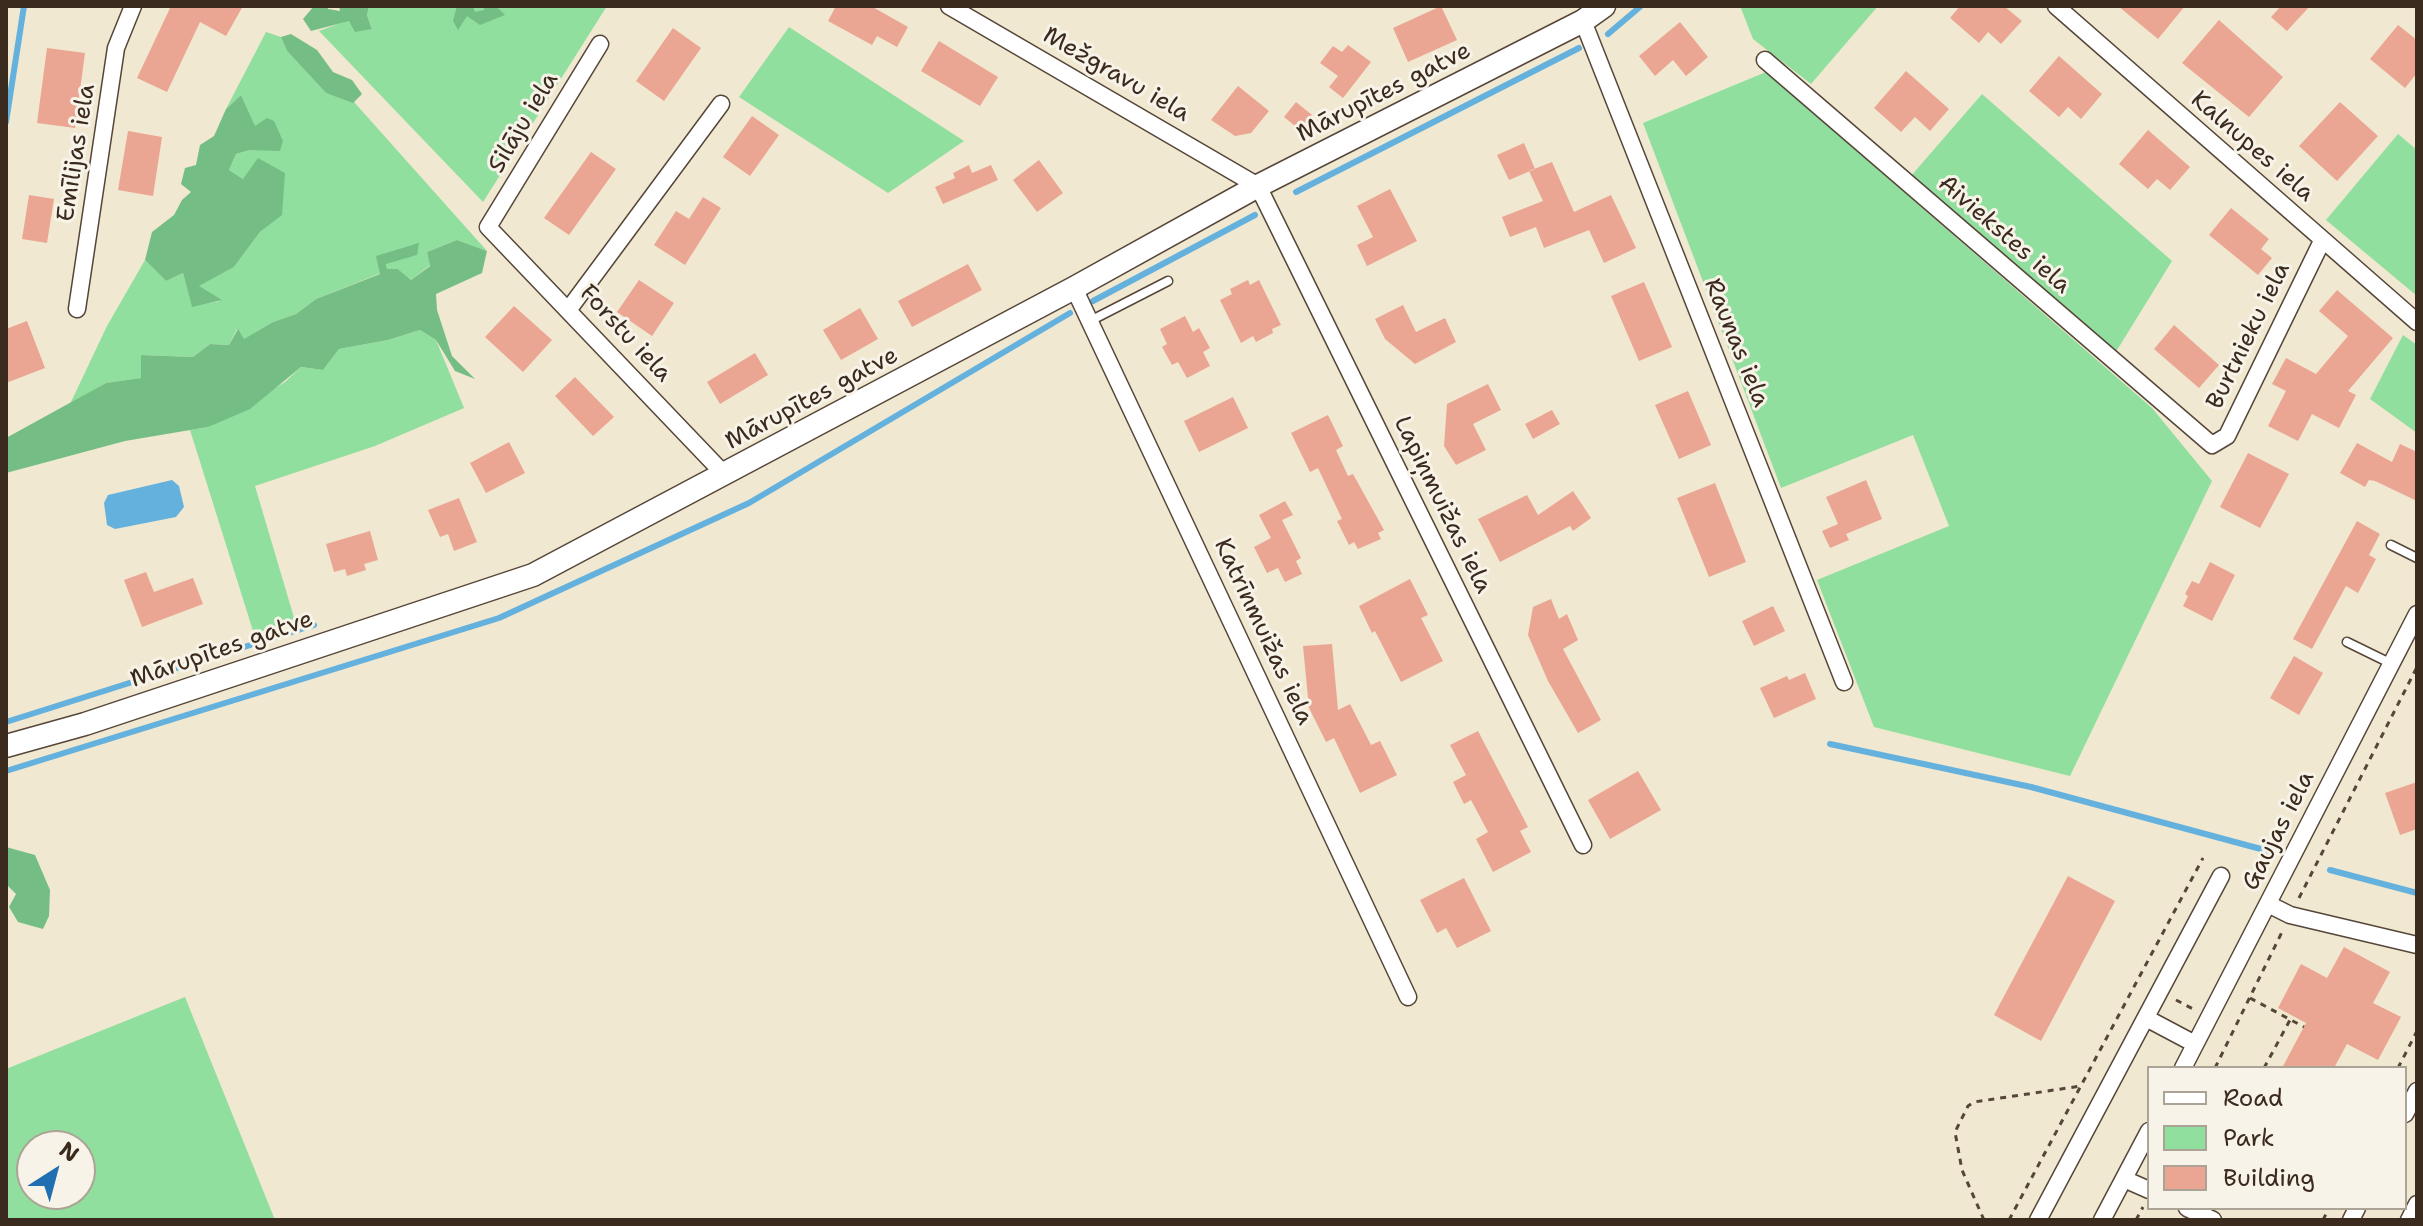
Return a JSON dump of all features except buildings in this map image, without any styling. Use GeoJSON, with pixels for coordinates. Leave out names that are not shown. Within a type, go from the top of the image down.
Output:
{"type":"FeatureCollection","features":[{"type":"Feature","properties":{"kind":"street","name":"Emīlijas iela"},"geometry":{"type":"LineString","coordinates":[[77,309],[116,48],[133,6]]}},
{"type":"Feature","properties":{"kind":"street","name":"Mežgravu iela"},"geometry":{"type":"LineString","coordinates":[[949,6],[1258,186]]}},
{"type":"Feature","properties":{"kind":"street","name":"Mārupītes gatve"},"geometry":{"type":"LineString","coordinates":[[6,746],[85,724],[533,575],[1074,288],[1258,186],[1583,21],[1604,6]]}},
{"type":"Feature","properties":{"kind":"street","name":"Kalnupes iela"},"geometry":{"type":"LineString","coordinates":[[2056,6],[2417,322]]}},
{"type":"Feature","properties":{"kind":"street","name":"Raunas iela"},"geometry":{"type":"LineString","coordinates":[[1583,21],[1844,682]]}},
{"type":"Feature","properties":{"kind":"street","name":"Silāju iela"},"geometry":{"type":"LineString","coordinates":[[488,227],[600,44]]}},
{"type":"Feature","properties":{"kind":"street","name":"Aiviekstes iela"},"geometry":{"type":"LineString","coordinates":[[1765,60],[2212,445]]}},
{"type":"Feature","properties":{"kind":"street"},"geometry":{"type":"LineString","coordinates":[[569,309],[721,104]]}},
{"type":"Feature","properties":{"kind":"street","name":"Lapiņmuižas iela"},"geometry":{"type":"LineString","coordinates":[[1258,186],[1583,845]]}},
{"type":"Feature","properties":{"kind":"street","name":"Forstu iela"},"geometry":{"type":"LineString","coordinates":[[488,227],[725,475]]}},
{"type":"Feature","properties":{"kind":"street","name":"Burtnieku iela"},"geometry":{"type":"LineString","coordinates":[[2212,445],[2227,436],[2322,241]]}},
{"type":"Feature","properties":{"kind":"street","name":"Katrīnmuižas iela"},"geometry":{"type":"LineString","coordinates":[[1074,288],[1408,997]]}},
{"type":"Feature","properties":{"kind":"street","name":"Gaujas iela"},"geometry":{"type":"LineString","coordinates":[[2184,1066],[2417,614]]}},
{"type":"Feature","properties":{"kind":"street"},"geometry":{"type":"LineString","coordinates":[[2038,1220],[2221,876]]}},
{"type":"Feature","properties":{"kind":"street"},"geometry":{"type":"LineString","coordinates":[[2268,904],[2290,915],[2417,945]]}},
{"type":"Feature","properties":{"kind":"street"},"geometry":{"type":"LineString","coordinates":[[2146,1018],[2195,1044]]}},
{"type":"Feature","properties":{"kind":"street"},"geometry":{"type":"LineString","coordinates":[[2407,1110],[2417,1091]]}},
{"type":"Feature","properties":{"kind":"street"},"geometry":{"type":"LineString","coordinates":[[2102,1220],[2147,1135]]}},
{"type":"Feature","properties":{"kind":"street"},"geometry":{"type":"LineString","coordinates":[[2124,1179],[2147,1189]]}},
{"type":"Feature","properties":{"kind":"street"},"geometry":{"type":"LineString","coordinates":[[2409,1220],[2417,1204]]}},
{"type":"Feature","properties":{"kind":"street"},"geometry":{"type":"LineString","coordinates":[[2191,1210],[2213,1220]]}},
{"type":"Feature","properties":{"kind":"lane"},"geometry":{"type":"LineString","coordinates":[[1090,321],[1168,281]]}},
{"type":"Feature","properties":{"kind":"lane"},"geometry":{"type":"LineString","coordinates":[[2391,545],[2417,558]]}},
{"type":"Feature","properties":{"kind":"lane"},"geometry":{"type":"LineString","coordinates":[[2347,642],[2392,664]]}},
{"type":"Feature","properties":{"kind":"path"},"geometry":{"type":"LineString","coordinates":[[2216,1066],[2417,667]]}},
{"type":"Feature","properties":{"kind":"path"},"geometry":{"type":"LineString","coordinates":[[2009,1220],[2203,858]]}},
{"type":"Feature","properties":{"kind":"path"},"geometry":{"type":"LineString","coordinates":[[2250,998],[2304,1027]]}},
{"type":"Feature","properties":{"kind":"path"},"geometry":{"type":"LineString","coordinates":[[2265,1066],[2290,1020]]}},
{"type":"Feature","properties":{"kind":"path"},"geometry":{"type":"LineString","coordinates":[[2399,1066],[2417,1031]]}},
{"type":"Feature","properties":{"kind":"path"},"geometry":{"type":"LineString","coordinates":[[1984,1220],[1962,1170],[1955,1132],[1968,1106],[1974,1102],[2081,1086]]}},
{"type":"Feature","properties":{"kind":"green space"},"geometry":{"type":"Polygon","coordinates":[[[314,6],[327,6],[328,9],[340,11],[339,6],[369,6],[367,15],[372,29],[355,32],[349,21],[311,31],[303,19],[314,6]]]}},
{"type":"Feature","properties":{"kind":"green space"},"geometry":{"type":"Polygon","coordinates":[[[369,6],[607,6],[483,202],[319,31],[349,20],[372,28],[367,15],[369,6]]]}},
{"type":"Feature","properties":{"kind":"green space"},"geometry":{"type":"Polygon","coordinates":[[[457,6],[473,6],[475,12],[484,10],[484,6],[496,6],[505,15],[480,25],[467,16],[458,30],[453,21],[457,6]]]}},
{"type":"Feature","properties":{"kind":"green space"},"geometry":{"type":"Polygon","coordinates":[[[1740,6],[1878,6],[1811,84],[1753,39],[1740,6]]]}},
{"type":"Feature","properties":{"kind":"green space"},"geometry":{"type":"Polygon","coordinates":[[[789,27],[964,141],[888,193],[739,97],[789,27]]]}},
{"type":"Feature","properties":{"kind":"green space"},"geometry":{"type":"Polygon","coordinates":[[[266,32],[281,37],[287,51],[326,93],[354,102],[487,251],[457,240],[427,252],[430,265],[411,280],[398,269],[387,269],[386,263],[416,255],[377,256],[381,273],[316,299],[296,314],[273,322],[243,340],[237,329],[229,345],[210,344],[193,357],[141,355],[142,378],[106,383],[70,404],[107,326],[145,260],[166,281],[183,273],[192,306],[220,301],[198,286],[234,267],[260,232],[281,215],[229,170],[236,154],[250,150],[280,150],[255,127],[241,95],[226,109],[266,32]]]}},
{"type":"Feature","properties":{"kind":"green space"},"geometry":{"type":"Polygon","coordinates":[[[291,34],[317,50],[333,72],[352,80],[362,94],[353,103],[326,93],[287,51],[281,37],[291,34]]]}},
{"type":"Feature","properties":{"kind":"green space"},"geometry":{"type":"Polygon","coordinates":[[[1766,72],[2152,408],[2212,481],[2070,776],[1874,727],[1817,580],[1949,526],[1913,435],[1781,488],[1643,123],[1766,72]]]}},
{"type":"Feature","properties":{"kind":"green space"},"geometry":{"type":"Polygon","coordinates":[[[1982,94],[2172,261],[2114,355],[1911,176],[1982,94]]]}},
{"type":"Feature","properties":{"kind":"green space"},"geometry":{"type":"Polygon","coordinates":[[[241,95],[255,126],[267,118],[274,121],[283,141],[280,151],[250,150],[236,154],[229,170],[243,179],[258,158],[285,173],[282,215],[260,232],[234,267],[199,286],[222,300],[192,307],[183,273],[166,281],[145,260],[152,232],[174,215],[182,200],[191,192],[181,184],[185,168],[196,165],[200,145],[214,136],[226,109],[241,95]]]}},
{"type":"Feature","properties":{"kind":"green space"},"geometry":{"type":"Polygon","coordinates":[[[2398,134],[2417,150],[2417,296],[2326,220],[2398,134]]]}},
{"type":"Feature","properties":{"kind":"green space"},"geometry":{"type":"Polygon","coordinates":[[[457,240],[487,251],[482,273],[436,294],[437,310],[452,356],[475,379],[455,371],[436,340],[420,330],[388,340],[339,349],[323,370],[301,367],[250,409],[208,427],[125,441],[6,473],[6,438],[106,383],[141,378],[141,355],[193,357],[210,344],[229,345],[238,329],[244,339],[273,322],[296,314],[316,299],[380,274],[376,256],[419,243],[417,255],[386,264],[387,269],[398,269],[411,280],[430,266],[427,252],[457,240]]]}},
{"type":"Feature","properties":{"kind":"green space"},"geometry":{"type":"Polygon","coordinates":[[[420,330],[436,340],[464,408],[375,446],[255,486],[295,621],[254,634],[190,430],[208,427],[285,382],[301,367],[323,370],[339,349],[388,340],[420,330]]]}},
{"type":"Feature","properties":{"kind":"green space"},"geometry":{"type":"Polygon","coordinates":[[[2403,335],[2417,345],[2417,433],[2370,399],[2403,335]]]}},
{"type":"Feature","properties":{"kind":"green space"},"geometry":{"type":"Polygon","coordinates":[[[6,847],[35,855],[50,890],[49,916],[43,929],[18,922],[9,907],[16,894],[6,884],[6,847]]]}},
{"type":"Feature","properties":{"kind":"green space"},"geometry":{"type":"Polygon","coordinates":[[[185,997],[275,1220],[6,1220],[6,1069],[185,997]]]}},
{"type":"Feature","properties":{"kind":"water"},"geometry":{"type":"Polygon","coordinates":[[[172,480],[179,486],[184,507],[176,517],[115,529],[107,525],[104,503],[108,495],[172,480]]]}},
{"type":"Feature","properties":{"kind":"waterway"},"geometry":{"type":"LineString","coordinates":[[6,122],[24,6]]}},
{"type":"Feature","properties":{"kind":"waterway"},"geometry":{"type":"LineString","coordinates":[[1608,34],[1641,6]]}},
{"type":"Feature","properties":{"kind":"waterway"},"geometry":{"type":"LineString","coordinates":[[1296,192],[1579,48]]}},
{"type":"Feature","properties":{"kind":"waterway"},"geometry":{"type":"LineString","coordinates":[[1093,301],[1255,215]]}},
{"type":"Feature","properties":{"kind":"waterway"},"geometry":{"type":"LineString","coordinates":[[6,771],[499,618],[749,503],[1070,313]]}},
{"type":"Feature","properties":{"kind":"waterway"},"geometry":{"type":"LineString","coordinates":[[225,653],[314,625]]}},
{"type":"Feature","properties":{"kind":"waterway"},"geometry":{"type":"LineString","coordinates":[[6,722],[202,660]]}},
{"type":"Feature","properties":{"kind":"waterway"},"geometry":{"type":"LineString","coordinates":[[1830,744],[2031,787],[2272,852]]}},
{"type":"Feature","properties":{"kind":"waterway"},"geometry":{"type":"LineString","coordinates":[[2330,870],[2417,893]]}}]}
